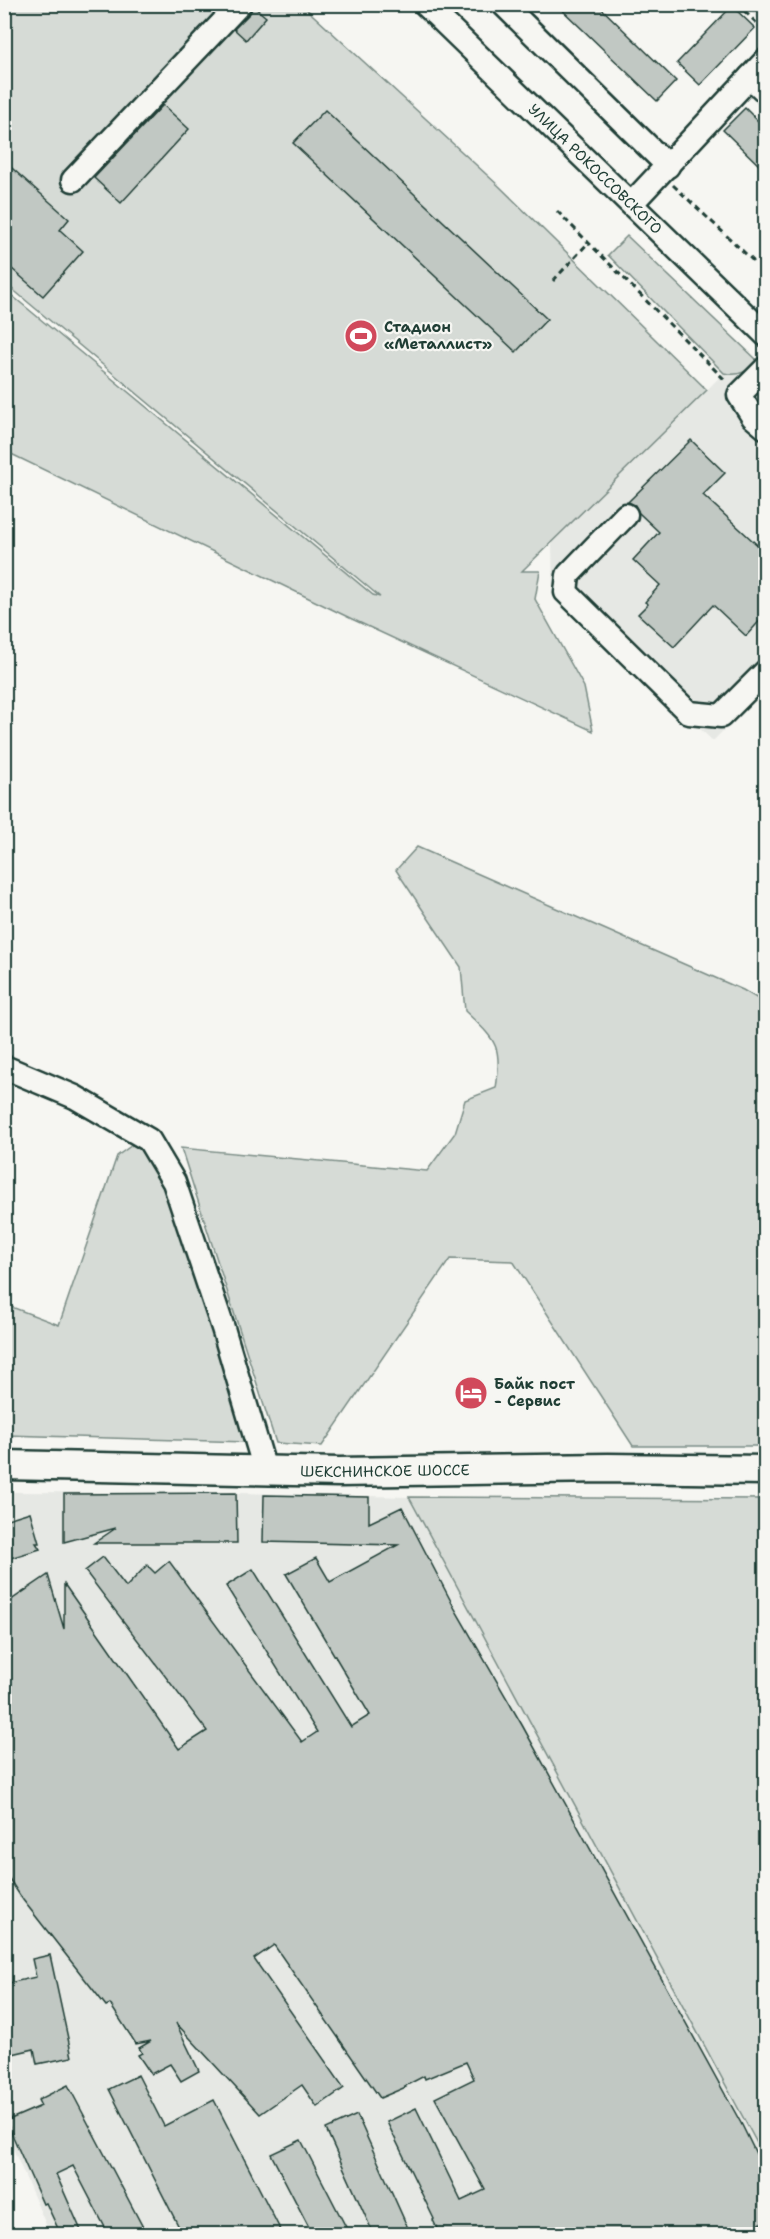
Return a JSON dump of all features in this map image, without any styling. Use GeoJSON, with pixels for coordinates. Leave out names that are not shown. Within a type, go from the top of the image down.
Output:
{"type":"FeatureCollection","features":[{"type":"Feature","properties":{"kind":"main road","name":"ШЕКСНИНСКОЕ ШОССЕ"},"geometry":{"type":"LineString","coordinates":[[4,1465],[339,1472],[608,1468],[765,1470]]}},
{"type":"Feature","properties":{"kind":"street"},"geometry":{"type":"LineString","coordinates":[[73,180],[240,4]]}},
{"type":"Feature","properties":{"kind":"street","name":"УЛИЦА РОКОССОВСКОГО"},"geometry":{"type":"LineString","coordinates":[[425,4],[765,334]]}},
{"type":"Feature","properties":{"kind":"street"},"geometry":{"type":"LineString","coordinates":[[503,4],[664,170]]}},
{"type":"Feature","properties":{"kind":"street"},"geometry":{"type":"LineString","coordinates":[[632,203],[664,170],[758,85],[765,60]]}},
{"type":"Feature","properties":{"kind":"street"},"geometry":{"type":"LineString","coordinates":[[765,368],[739,395],[753,417],[765,428]]}},
{"type":"Feature","properties":{"kind":"street"},"geometry":{"type":"LineString","coordinates":[[626,515],[568,575],[566,592],[689,713],[722,716],[765,671]]}},
{"type":"Feature","properties":{"kind":"street"},"geometry":{"type":"LineString","coordinates":[[4,1067],[75,1097],[149,1140],[174,1182],[223,1328],[265,1470]]}},
{"type":"Feature","properties":{"kind":"path"},"geometry":{"type":"LineString","coordinates":[[737,4],[765,32]]}},
{"type":"Feature","properties":{"kind":"path"},"geometry":{"type":"LineString","coordinates":[[664,170],[765,273]]}},
{"type":"Feature","properties":{"kind":"path"},"geometry":{"type":"LineString","coordinates":[[557,211],[739,395]]}},
{"type":"Feature","properties":{"kind":"path"},"geometry":{"type":"LineString","coordinates":[[553,281],[589,242]]}},
{"type":"Feature","properties":{"kind":"shaded area","name":"Стадион «Металлист»"},"geometry":{"type":"Polygon","coordinates":[[[5,5],[302,5],[499,186],[707,390],[522,571],[540,571],[535,599],[584,687],[593,731],[354,620],[5,451],[4,289],[373,595],[380,597],[5,283],[5,5]]]}},
{"type":"Feature","properties":{"kind":"shaded area"},"geometry":{"type":"Polygon","coordinates":[[[744,5],[765,5],[765,26],[744,5]]]}},
{"type":"Feature","properties":{"kind":"shaded area"},"geometry":{"type":"Polygon","coordinates":[[[627,236],[758,361],[743,372],[724,373],[608,255],[627,236]]]}},
{"type":"Feature","properties":{"kind":"shaded area"},"geometry":{"type":"Polygon","coordinates":[[[751,369],[765,369],[765,688],[713,741],[553,591],[552,542],[724,373],[739,375],[751,369]]]}},
{"type":"Feature","properties":{"kind":"shaded area"},"geometry":{"type":"Polygon","coordinates":[[[417,847],[743,990],[765,1003],[765,1446],[633,1446],[513,1261],[450,1259],[322,1446],[276,1443],[181,1148],[427,1171],[455,1133],[465,1100],[496,1088],[497,1052],[490,1037],[465,1011],[461,967],[396,870],[417,847]]]}},
{"type":"Feature","properties":{"kind":"shaded area"},"geometry":{"type":"Polygon","coordinates":[[[135,1143],[167,1184],[247,1442],[5,1435],[4,1304],[59,1325],[117,1156],[135,1143]]]}},
{"type":"Feature","properties":{"kind":"shaded area"},"geometry":{"type":"Polygon","coordinates":[[[4,1492],[236,1493],[409,1497],[765,2158],[765,2234],[50,2234],[5,2130],[4,1492]]]}},
{"type":"Feature","properties":{"kind":"shaded area"},"geometry":{"type":"Polygon","coordinates":[[[409,1497],[765,1499],[765,2158],[409,1497]]]}},
{"type":"Feature","properties":{"kind":"building"},"geometry":{"type":"Polygon","coordinates":[[[556,4],[597,4],[676,81],[657,101],[556,4]]]}},
{"type":"Feature","properties":{"kind":"building"},"geometry":{"type":"Polygon","coordinates":[[[253,6],[266,17],[246,40],[234,29],[250,13],[253,6]]]}},
{"type":"Feature","properties":{"kind":"building"},"geometry":{"type":"Polygon","coordinates":[[[732,6],[755,28],[700,85],[677,63],[732,6]]]}},
{"type":"Feature","properties":{"kind":"building"},"geometry":{"type":"Polygon","coordinates":[[[163,105],[189,129],[121,203],[94,178],[163,105]]]}},
{"type":"Feature","properties":{"kind":"building"},"geometry":{"type":"Polygon","coordinates":[[[745,108],[765,128],[765,171],[723,130],[745,108]]]}},
{"type":"Feature","properties":{"kind":"building"},"geometry":{"type":"Polygon","coordinates":[[[325,110],[547,319],[516,352],[293,143],[325,110]]]}},
{"type":"Feature","properties":{"kind":"building"},"geometry":{"type":"Polygon","coordinates":[[[4,161],[69,219],[60,230],[83,251],[43,296],[4,262],[4,161]]]}},
{"type":"Feature","properties":{"kind":"building"},"geometry":{"type":"Polygon","coordinates":[[[691,440],[725,473],[703,495],[765,552],[765,615],[746,636],[713,605],[674,647],[638,614],[648,604],[645,602],[660,585],[633,560],[659,532],[639,513],[635,505],[628,502],[691,440]]]}},
{"type":"Feature","properties":{"kind":"building"},"geometry":{"type":"Polygon","coordinates":[[[236,1493],[237,1543],[94,1543],[116,1528],[64,1542],[64,1494],[236,1493]]]}},
{"type":"Feature","properties":{"kind":"building"},"geometry":{"type":"Polygon","coordinates":[[[264,1495],[369,1497],[369,1523],[402,1507],[455,1609],[522,1725],[742,2125],[765,2172],[765,2221],[740,2235],[440,2235],[387,2122],[416,2108],[461,2201],[485,2190],[435,2098],[474,2079],[466,2062],[425,2079],[424,2076],[380,2098],[274,1945],[254,1959],[344,2088],[317,2107],[302,2085],[260,2114],[176,2023],[199,2071],[181,2081],[170,2064],[151,2074],[138,2055],[142,2053],[139,2048],[151,2041],[136,2044],[110,2004],[106,2006],[23,1900],[4,1871],[4,1605],[48,1575],[64,1629],[64,1584],[179,1749],[207,1731],[85,1571],[103,1557],[126,1587],[147,1565],[155,1573],[169,1561],[302,1742],[317,1732],[226,1586],[253,1569],[351,1727],[370,1715],[286,1574],[316,1558],[330,1582],[398,1545],[263,1542],[264,1495]]]}},
{"type":"Feature","properties":{"kind":"building"},"geometry":{"type":"Polygon","coordinates":[[[30,1512],[39,1543],[36,1543],[40,1549],[4,1560],[4,1520],[30,1512]]]}},
{"type":"Feature","properties":{"kind":"building"},"geometry":{"type":"Polygon","coordinates":[[[50,1955],[72,2057],[37,2064],[34,2049],[4,2056],[4,1984],[36,1977],[32,1959],[50,1955]]]}},
{"type":"Feature","properties":{"kind":"building"},"geometry":{"type":"Polygon","coordinates":[[[138,2075],[164,2126],[214,2100],[283,2235],[183,2235],[109,2089],[138,2075]]]}},
{"type":"Feature","properties":{"kind":"building"},"geometry":{"type":"Polygon","coordinates":[[[68,2085],[147,2235],[109,2235],[73,2166],[56,2174],[83,2235],[61,2235],[46,2203],[43,2204],[6,2121],[41,2106],[38,2100],[68,2085]]]}},
{"type":"Feature","properties":{"kind":"building"},"geometry":{"type":"Polygon","coordinates":[[[357,2115],[411,2235],[374,2235],[326,2129],[357,2115]]]}},
{"type":"Feature","properties":{"kind":"building"},"geometry":{"type":"Polygon","coordinates":[[[301,2140],[350,2235],[313,2235],[271,2154],[301,2140]]]}},
{"type":"Feature","properties":{"kind":"place","name":"Стадион «Металлист»"},"geometry":{"type":"Point","coordinates":[361,336]}},
{"type":"Feature","properties":{"kind":"place","name":"Байк пост - Сервис"},"geometry":{"type":"Point","coordinates":[471,1393]}}]}
